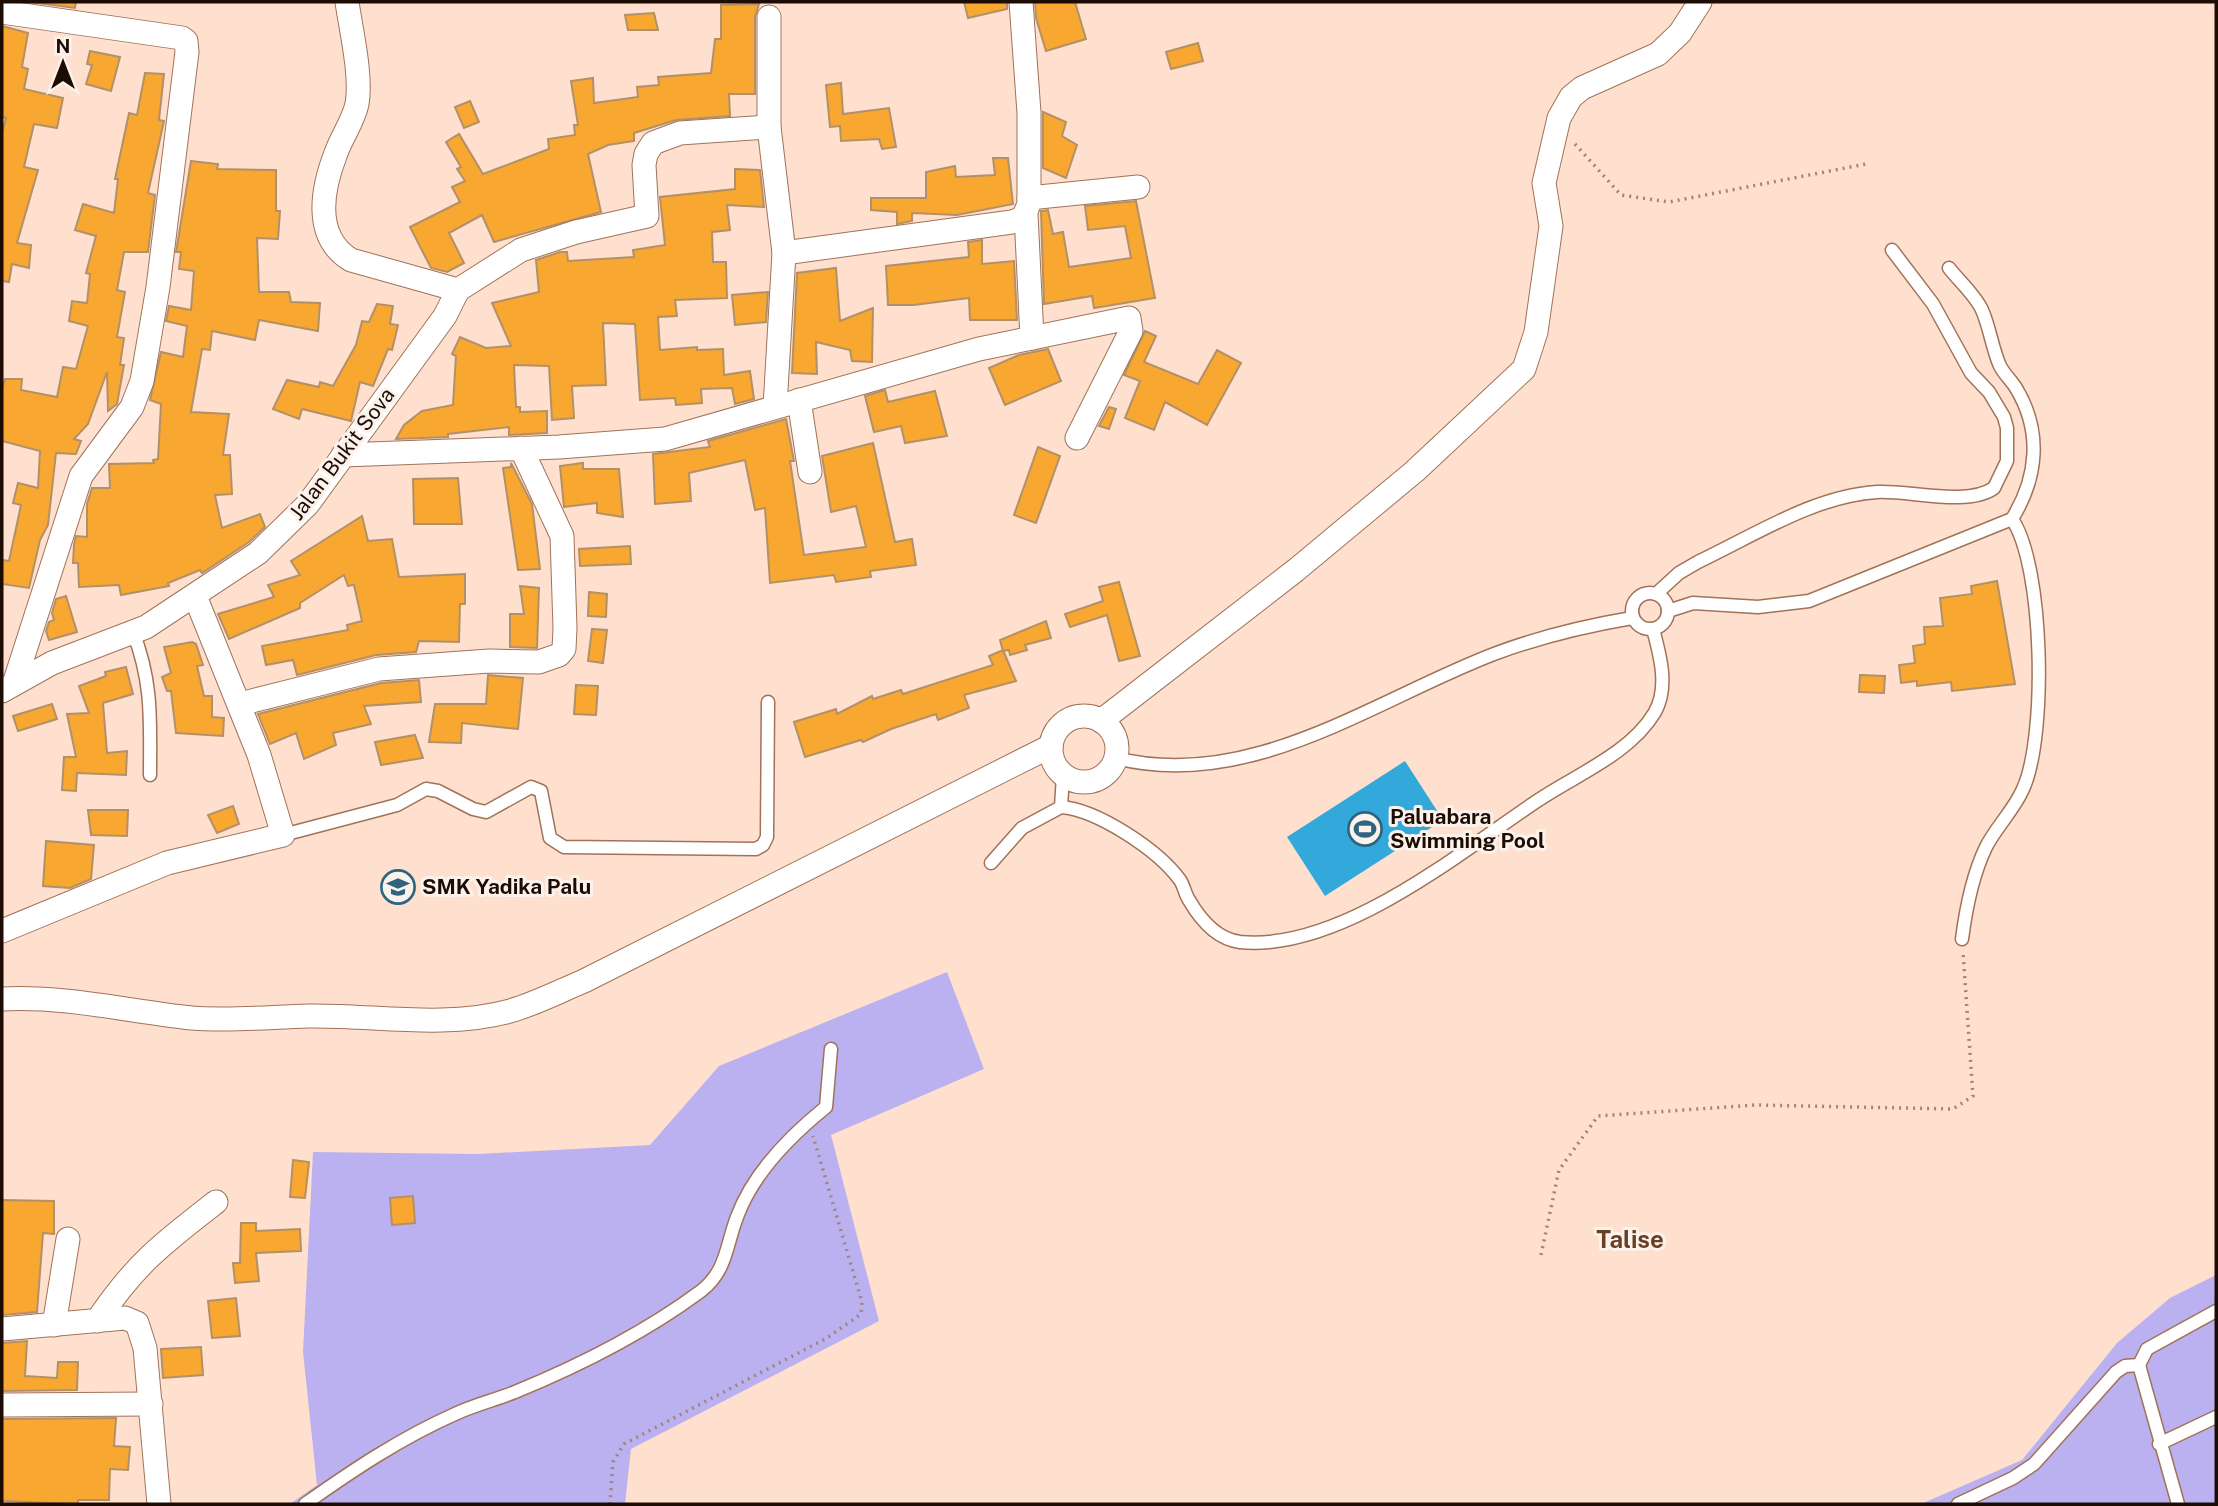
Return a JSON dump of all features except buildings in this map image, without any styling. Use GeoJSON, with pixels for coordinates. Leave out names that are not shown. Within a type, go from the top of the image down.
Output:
{"type":"FeatureCollection","features":[{"type":"Feature","properties":{"kind":"street"},"geometry":{"type":"LineString","coordinates":[[347,2],[357,102],[336,152],[325,188],[324,215],[328,237],[335,250],[351,260],[458,290]]}},
{"type":"Feature","properties":{"kind":"street"},"geometry":{"type":"LineString","coordinates":[[1021,2],[1029,113],[1027,206],[1032,338]]}},
{"type":"Feature","properties":{"kind":"street"},"geometry":{"type":"LineString","coordinates":[[1101,721],[1296,570],[1415,471],[1524,369],[1536,332],[1551,226],[1544,183],[1559,118],[1571,97],[1582,88],[1658,54],[1668,46],[1700,2]]}},
{"type":"Feature","properties":{"kind":"street","name":"Jalan Bukit Sova"},"geometry":{"type":"LineString","coordinates":[[2,12],[186,41],[158,287],[139,392],[132,407],[81,476],[8,686]]}},
{"type":"Feature","properties":{"kind":"street"},"geometry":{"type":"LineString","coordinates":[[769,17],[769,127],[784,253],[775,407]]}},
{"type":"Feature","properties":{"kind":"street","name":"Jalan Bukit Sova"},"geometry":{"type":"LineString","coordinates":[[8,686],[51,663],[133,632],[195,596],[258,553],[292,522],[343,455],[445,316],[458,290],[521,250],[576,232],[647,216],[644,165],[646,154],[653,144],[680,133],[769,127]]}},
{"type":"Feature","properties":{"kind":"street"},"geometry":{"type":"LineString","coordinates":[[784,253],[1012,222],[1027,206],[1138,187]]}},
{"type":"Feature","properties":{"kind":"street"},"geometry":{"type":"LineString","coordinates":[[343,455],[665,439],[943,359],[1119,318],[1130,320],[1131,331],[1077,438]]}},
{"type":"Feature","properties":{"kind":"street"},"geometry":{"type":"LineString","coordinates":[[799,400],[810,472]]}},
{"type":"Feature","properties":{"kind":"street"},"geometry":{"type":"LineString","coordinates":[[240,704],[379,669],[489,661],[539,662],[559,655],[564,649],[565,628],[562,536],[521,448]]}},
{"type":"Feature","properties":{"kind":"street"},"geometry":{"type":"LineString","coordinates":[[2,931],[167,863],[283,835],[260,755],[195,596]]}},
{"type":"Feature","properties":{"kind":"street"},"geometry":{"type":"LineString","coordinates":[[1084,717],[1101,721],[1114,734],[1116,758],[1111,769],[1096,780],[1078,782],[1063,775],[1055,764],[1051,746],[1055,735],[1066,722],[1084,717]]}},
{"type":"Feature","properties":{"kind":"street"},"geometry":{"type":"LineString","coordinates":[[2,999],[98,1002],[194,1018],[311,1016],[419,1021],[478,1017],[511,1011],[584,981],[1051,746]]}},
{"type":"Feature","properties":{"kind":"street"},"geometry":{"type":"LineString","coordinates":[[97,1321],[121,1286],[145,1258],[216,1202]]}},
{"type":"Feature","properties":{"kind":"street"},"geometry":{"type":"LineString","coordinates":[[54,1325],[68,1239]]}},
{"type":"Feature","properties":{"kind":"street"},"geometry":{"type":"LineString","coordinates":[[2,1329],[125,1318],[137,1323],[143,1338],[159,1504]]}},
{"type":"Feature","properties":{"kind":"street"},"geometry":{"type":"LineString","coordinates":[[2,1405],[151,1404]]}},
{"type":"Feature","properties":{"kind":"lane"},"geometry":{"type":"LineString","coordinates":[[1656,594],[1679,573],[1698,562],[1842,497],[1879,492],[1977,495],[1994,488],[2007,461],[2007,428],[2004,417],[1989,392],[1971,373],[1950,329],[1892,250]]}},
{"type":"Feature","properties":{"kind":"lane"},"geometry":{"type":"LineString","coordinates":[[1668,611],[1693,603],[1758,607],[1809,601],[2012,519],[2021,505],[2035,461],[2036,444],[2016,388],[2002,370],[1994,351],[1982,309],[1949,268]]}},
{"type":"Feature","properties":{"kind":"lane"},"geometry":{"type":"LineString","coordinates":[[1962,939],[1970,890],[1986,847],[2023,790],[2032,765],[2036,728],[2037,628],[2023,534],[2012,519]]}},
{"type":"Feature","properties":{"kind":"lane"},"geometry":{"type":"LineString","coordinates":[[1647,593],[1656,594],[1665,601],[1668,611],[1662,625],[1653,629],[1641,627],[1633,618],[1631,608],[1635,600],[1647,593]]}},
{"type":"Feature","properties":{"kind":"lane"},"geometry":{"type":"LineString","coordinates":[[1116,758],[1141,765],[1206,765],[1246,757],[1278,748],[1493,654],[1569,629],[1633,618]]}},
{"type":"Feature","properties":{"kind":"lane"},"geometry":{"type":"LineString","coordinates":[[990,863],[1022,828],[1060,807],[1077,808],[1111,823],[1140,844],[1181,881],[1188,899],[1212,931],[1238,942],[1267,941],[1312,932],[1357,915],[1398,895],[1539,799],[1605,760],[1643,728],[1656,709],[1663,684],[1653,629]]}},
{"type":"Feature","properties":{"kind":"lane"},"geometry":{"type":"LineString","coordinates":[[133,632],[146,665],[150,692],[150,775]]}},
{"type":"Feature","properties":{"kind":"lane"},"geometry":{"type":"LineString","coordinates":[[283,835],[397,805],[426,789],[438,791],[473,809],[486,811],[531,787],[541,792],[550,838],[564,847],[756,849],[763,845],[766,836],[768,702]]}},
{"type":"Feature","properties":{"kind":"lane"},"geometry":{"type":"LineString","coordinates":[[1060,807],[1063,775]]}},
{"type":"Feature","properties":{"kind":"lane"},"geometry":{"type":"LineString","coordinates":[[305,1504],[338,1479],[415,1434],[636,1336],[703,1290],[715,1279],[728,1256],[737,1216],[759,1178],[780,1148],[826,1107],[831,1048]]}},
{"type":"Feature","properties":{"kind":"lane"},"geometry":{"type":"LineString","coordinates":[[2178,1504],[2139,1365],[2147,1349],[2216,1311]]}},
{"type":"Feature","properties":{"kind":"lane"},"geometry":{"type":"LineString","coordinates":[[1958,1504],[2013,1478],[2034,1464],[2116,1372],[2125,1366],[2139,1365]]}},
{"type":"Feature","properties":{"kind":"lane"},"geometry":{"type":"LineString","coordinates":[[2159,1444],[2216,1417]]}},
{"type":"Feature","properties":{"kind":"path"},"geometry":{"type":"LineString","coordinates":[[1559,118],[1580,152],[1621,195],[1669,202],[1866,164]]}},
{"type":"Feature","properties":{"kind":"path"},"geometry":{"type":"LineString","coordinates":[[1541,1255],[1559,1170],[1598,1116],[1755,1105],[1953,1109],[1973,1096],[1962,939]]}},
{"type":"Feature","properties":{"kind":"path"},"geometry":{"type":"LineString","coordinates":[[610,1504],[613,1462],[624,1444],[827,1338],[861,1314],[862,1302],[809,1121]]}},
{"type":"Feature","properties":{"kind":"shaded area"},"geometry":{"type":"Polygon","coordinates":[[[947,972],[984,1069],[831,1135],[879,1321],[631,1449],[625,1504],[290,1504],[317,1485],[303,1352],[313,1152],[478,1154],[650,1145],[719,1066],[947,972]]]}},
{"type":"Feature","properties":{"kind":"shaded area"},"geometry":{"type":"Polygon","coordinates":[[[2216,1275],[2216,1504],[1921,1504],[2022,1460],[2117,1343],[2170,1298],[2216,1275]]]}},
{"type":"Feature","properties":{"kind":"water","name":"Paluabara Swimming Pool"},"geometry":{"type":"Polygon","coordinates":[[[1405,761],[1443,820],[1325,896],[1287,837],[1405,761]]]}},
{"type":"Feature","properties":{"kind":"place","name":"Paluabara Swimming Pool"},"geometry":{"type":"Point","coordinates":[1365,829]}},
{"type":"Feature","properties":{"kind":"place","name":"SMK Yadika Palu"},"geometry":{"type":"Point","coordinates":[398,887]}},
{"type":"Feature","properties":{"kind":"district","name":"Talise"},"geometry":{"type":"Point","coordinates":[1630,1240]}}]}
